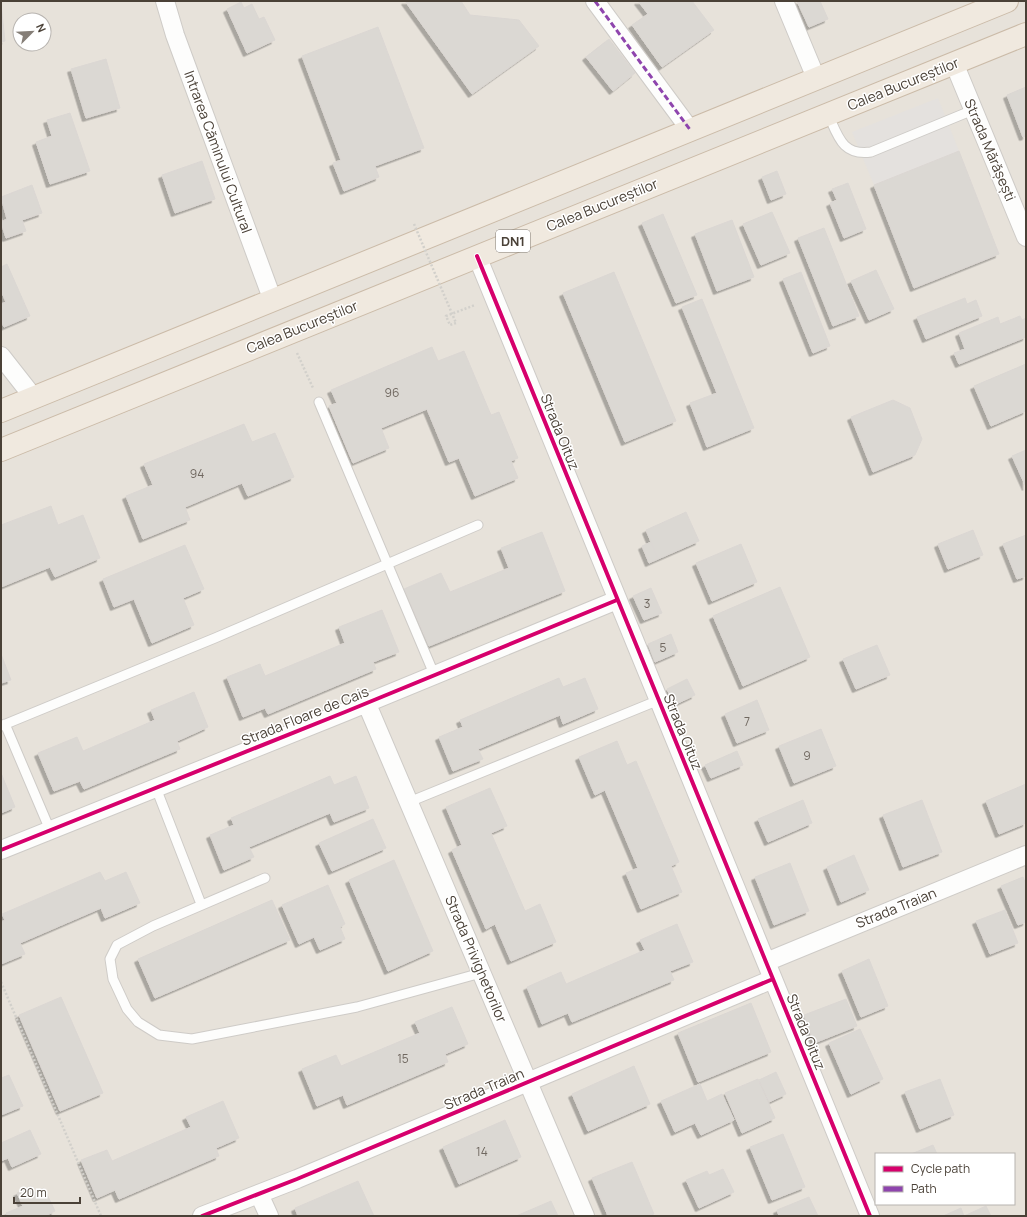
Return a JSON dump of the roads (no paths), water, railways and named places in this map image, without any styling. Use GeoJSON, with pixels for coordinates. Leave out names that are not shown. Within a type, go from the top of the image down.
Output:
{"type":"FeatureCollection","features":[{"type":"Feature","properties":{"kind":"highway","name":"DN1"},"geometry":{"type":"LineString","coordinates":[[1,411],[1007,1]]}},
{"type":"Feature","properties":{"kind":"highway","name":"Calea Bucureștilor"},"geometry":{"type":"LineString","coordinates":[[1,450],[288,332],[1026,34]]}},
{"type":"Feature","properties":{"kind":"street","name":"Intrarea Căminului Cultural"},"geometry":{"type":"LineString","coordinates":[[165,1],[175,35],[273,301]]}},
{"type":"Feature","properties":{"kind":"street"},"geometry":{"type":"LineString","coordinates":[[595,1],[691,131]]}},
{"type":"Feature","properties":{"kind":"street"},"geometry":{"type":"LineString","coordinates":[[784,1],[816,78]]}},
{"type":"Feature","properties":{"kind":"street","name":"Strada Mărășești"},"geometry":{"type":"LineString","coordinates":[[954,63],[1026,237]]}},
{"type":"Feature","properties":{"kind":"street","name":"Strada Oituz"},"geometry":{"type":"LineString","coordinates":[[477,256],[870,1216]]}},
{"type":"Feature","properties":{"kind":"street"},"geometry":{"type":"LineString","coordinates":[[1,356],[34,398]]}},
{"type":"Feature","properties":{"kind":"street","name":"Strada Floare de Cais"},"geometry":{"type":"LineString","coordinates":[[1,850],[617,600]]}},
{"type":"Feature","properties":{"kind":"street","name":"Strada Privighetorilor"},"geometry":{"type":"LineString","coordinates":[[366,702],[585,1216]]}},
{"type":"Feature","properties":{"kind":"street","name":"Strada Traian"},"geometry":{"type":"LineString","coordinates":[[766,962],[1026,855]]}},
{"type":"Feature","properties":{"kind":"street","name":"Strada Traian"},"geometry":{"type":"LineString","coordinates":[[202,1216],[259,1194],[773,979]]}},
{"type":"Feature","properties":{"kind":"street"},"geometry":{"type":"LineString","coordinates":[[259,1194],[269,1216]]}},
{"type":"Feature","properties":{"kind":"lane"},"geometry":{"type":"LineString","coordinates":[[828,114],[840,140],[850,151],[860,154],[871,152],[973,110]]}},
{"type":"Feature","properties":{"kind":"lane"},"geometry":{"type":"LineString","coordinates":[[319,402],[434,674]]}},
{"type":"Feature","properties":{"kind":"lane"},"geometry":{"type":"LineString","coordinates":[[50,830],[3,725],[389,565],[478,526]]}},
{"type":"Feature","properties":{"kind":"lane"},"geometry":{"type":"LineString","coordinates":[[409,802],[659,700]]}},
{"type":"Feature","properties":{"kind":"lane"},"geometry":{"type":"LineString","coordinates":[[156,788],[201,904]]}},
{"type":"Feature","properties":{"kind":"lane"},"geometry":{"type":"LineString","coordinates":[[265,878],[201,904],[153,926],[117,945],[110,960],[113,979],[127,1009],[138,1022],[159,1035],[192,1038],[357,1007],[481,973]]}}]}
